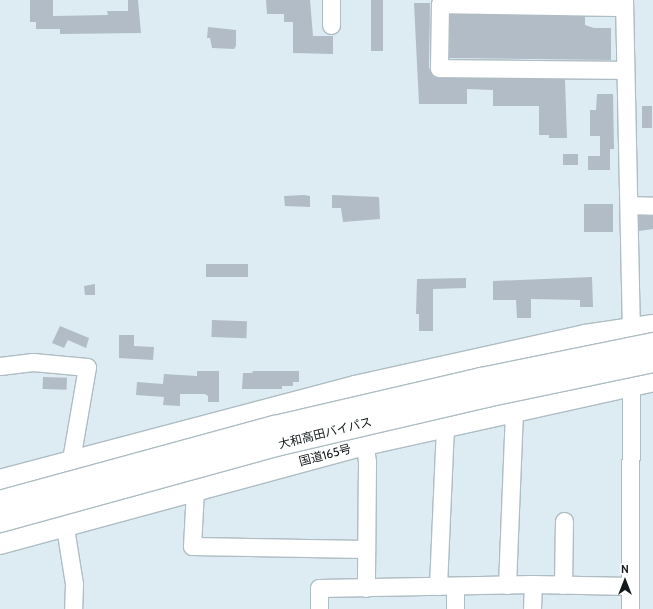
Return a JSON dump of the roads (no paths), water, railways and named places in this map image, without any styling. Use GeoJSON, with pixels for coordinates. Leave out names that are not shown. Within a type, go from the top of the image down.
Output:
{"type":"FeatureCollection","features":[{"type":"Feature","properties":{"kind":"highway"},"geometry":{"type":"LineString","coordinates":[[0,481],[67,461],[355,387],[478,359],[631,328],[653,326]]}},
{"type":"Feature","properties":{"kind":"highway","name":"大和高田バイパス"},"geometry":{"type":"LineString","coordinates":[[0,502],[274,427],[481,379],[653,344]]}},
{"type":"Feature","properties":{"kind":"highway","name":"国道165号"},"geometry":{"type":"LineString","coordinates":[[0,542],[365,444],[514,410],[648,377]]}},
{"type":"Feature","properties":{"kind":"highway","name":"大和高田バイパス"},"geometry":{"type":"LineString","coordinates":[[0,521],[280,444],[486,396],[648,377]]}},
{"type":"Feature","properties":{"kind":"street"},"geometry":{"type":"LineString","coordinates":[[331,0],[332,25]]}},
{"type":"Feature","properties":{"kind":"street"},"geometry":{"type":"LineString","coordinates":[[625,70],[439,68],[440,4],[624,3],[631,328],[648,377],[630,586],[630,609]]}},
{"type":"Feature","properties":{"kind":"street"},"geometry":{"type":"LineString","coordinates":[[629,205],[653,206]]}},
{"type":"Feature","properties":{"kind":"street"},"geometry":{"type":"LineString","coordinates":[[631,328],[653,316]]}},
{"type":"Feature","properties":{"kind":"street"},"geometry":{"type":"LineString","coordinates":[[478,359],[490,415]]}},
{"type":"Feature","properties":{"kind":"street"},"geometry":{"type":"LineString","coordinates":[[0,366],[33,362],[87,367],[67,461],[63,524],[74,584],[73,609]]}},
{"type":"Feature","properties":{"kind":"street"},"geometry":{"type":"LineString","coordinates":[[355,387],[367,462],[365,549],[366,588]]}},
{"type":"Feature","properties":{"kind":"street"},"geometry":{"type":"LineString","coordinates":[[507,585],[514,410]]}},
{"type":"Feature","properties":{"kind":"street"},"geometry":{"type":"LineString","coordinates":[[203,425],[192,546],[365,549]]}},
{"type":"Feature","properties":{"kind":"street"},"geometry":{"type":"LineString","coordinates":[[445,426],[447,586],[455,609]]}},
{"type":"Feature","properties":{"kind":"street"},"geometry":{"type":"LineString","coordinates":[[563,585],[564,521]]}},
{"type":"Feature","properties":{"kind":"street"},"geometry":{"type":"LineString","coordinates":[[319,609],[319,588],[533,584],[630,586]]}},
{"type":"Feature","properties":{"kind":"street"},"geometry":{"type":"LineString","coordinates":[[532,609],[533,584]]}}]}
